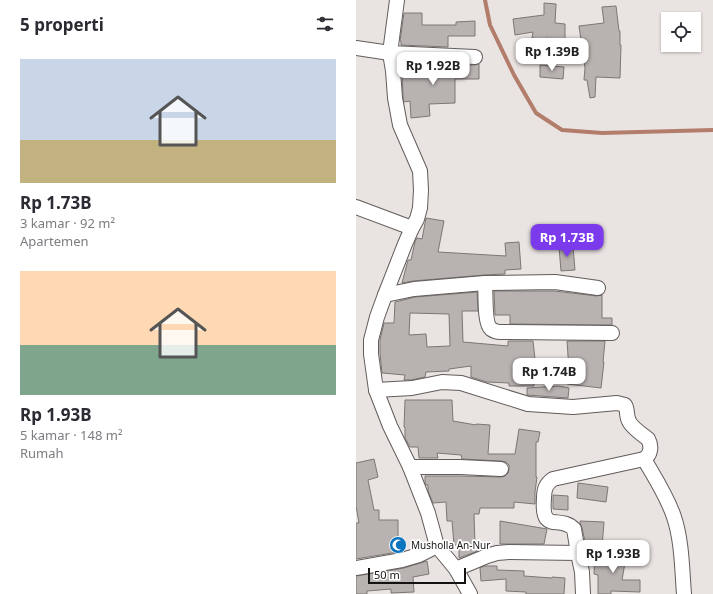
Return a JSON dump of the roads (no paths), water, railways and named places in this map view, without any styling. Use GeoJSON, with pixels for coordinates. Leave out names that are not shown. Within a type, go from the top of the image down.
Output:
{"type":"FeatureCollection","features":[{"type":"Feature","properties":{"kind":"street"},"geometry":{"type":"LineString","coordinates":[[397,0],[390,53],[395,98],[400,125],[420,170],[420,208],[417,219],[412,228],[377,317],[372,340],[371,354],[376,390],[390,426],[410,467],[428,513],[437,546],[456,569],[470,594]]}},
{"type":"Feature","properties":{"kind":"street"},"geometry":{"type":"LineString","coordinates":[[356,48],[390,53],[475,56]]}},
{"type":"Feature","properties":{"kind":"street"},"geometry":{"type":"LineString","coordinates":[[356,207],[412,228]]}},
{"type":"Feature","properties":{"kind":"street"},"geometry":{"type":"LineString","coordinates":[[385,295],[414,289],[485,283],[555,282],[598,288]]}},
{"type":"Feature","properties":{"kind":"street"},"geometry":{"type":"LineString","coordinates":[[485,283],[486,314],[490,327],[494,331],[612,333]]}},
{"type":"Feature","properties":{"kind":"street"},"geometry":{"type":"LineString","coordinates":[[376,390],[412,388],[436,382],[452,382],[461,383],[528,404],[573,407],[617,403],[625,405],[627,408],[628,421],[650,443],[650,453],[647,457],[644,459],[559,477],[553,479],[546,485],[544,491],[544,514],[549,521],[565,524],[574,529],[582,572],[583,594]]}},
{"type":"Feature","properties":{"kind":"street"},"geometry":{"type":"LineString","coordinates":[[644,459],[668,501],[674,518],[677,530],[684,594]]}},
{"type":"Feature","properties":{"kind":"street"},"geometry":{"type":"LineString","coordinates":[[410,467],[500,469]]}},
{"type":"Feature","properties":{"kind":"street"},"geometry":{"type":"LineString","coordinates":[[356,568],[402,560],[419,555],[437,546]]}},
{"type":"Feature","properties":{"kind":"street"},"geometry":{"type":"LineString","coordinates":[[456,569],[497,553],[578,553]]}},
{"type":"Feature","properties":{"kind":"waterway"},"geometry":{"type":"LineString","coordinates":[[485,0],[490,25],[514,75],[536,113],[562,130],[602,133],[713,130]]}},
{"type":"Feature","properties":{"kind":"place","name":"Musholla An-Nur"},"geometry":{"type":"Point","coordinates":[398,545]}}]}
